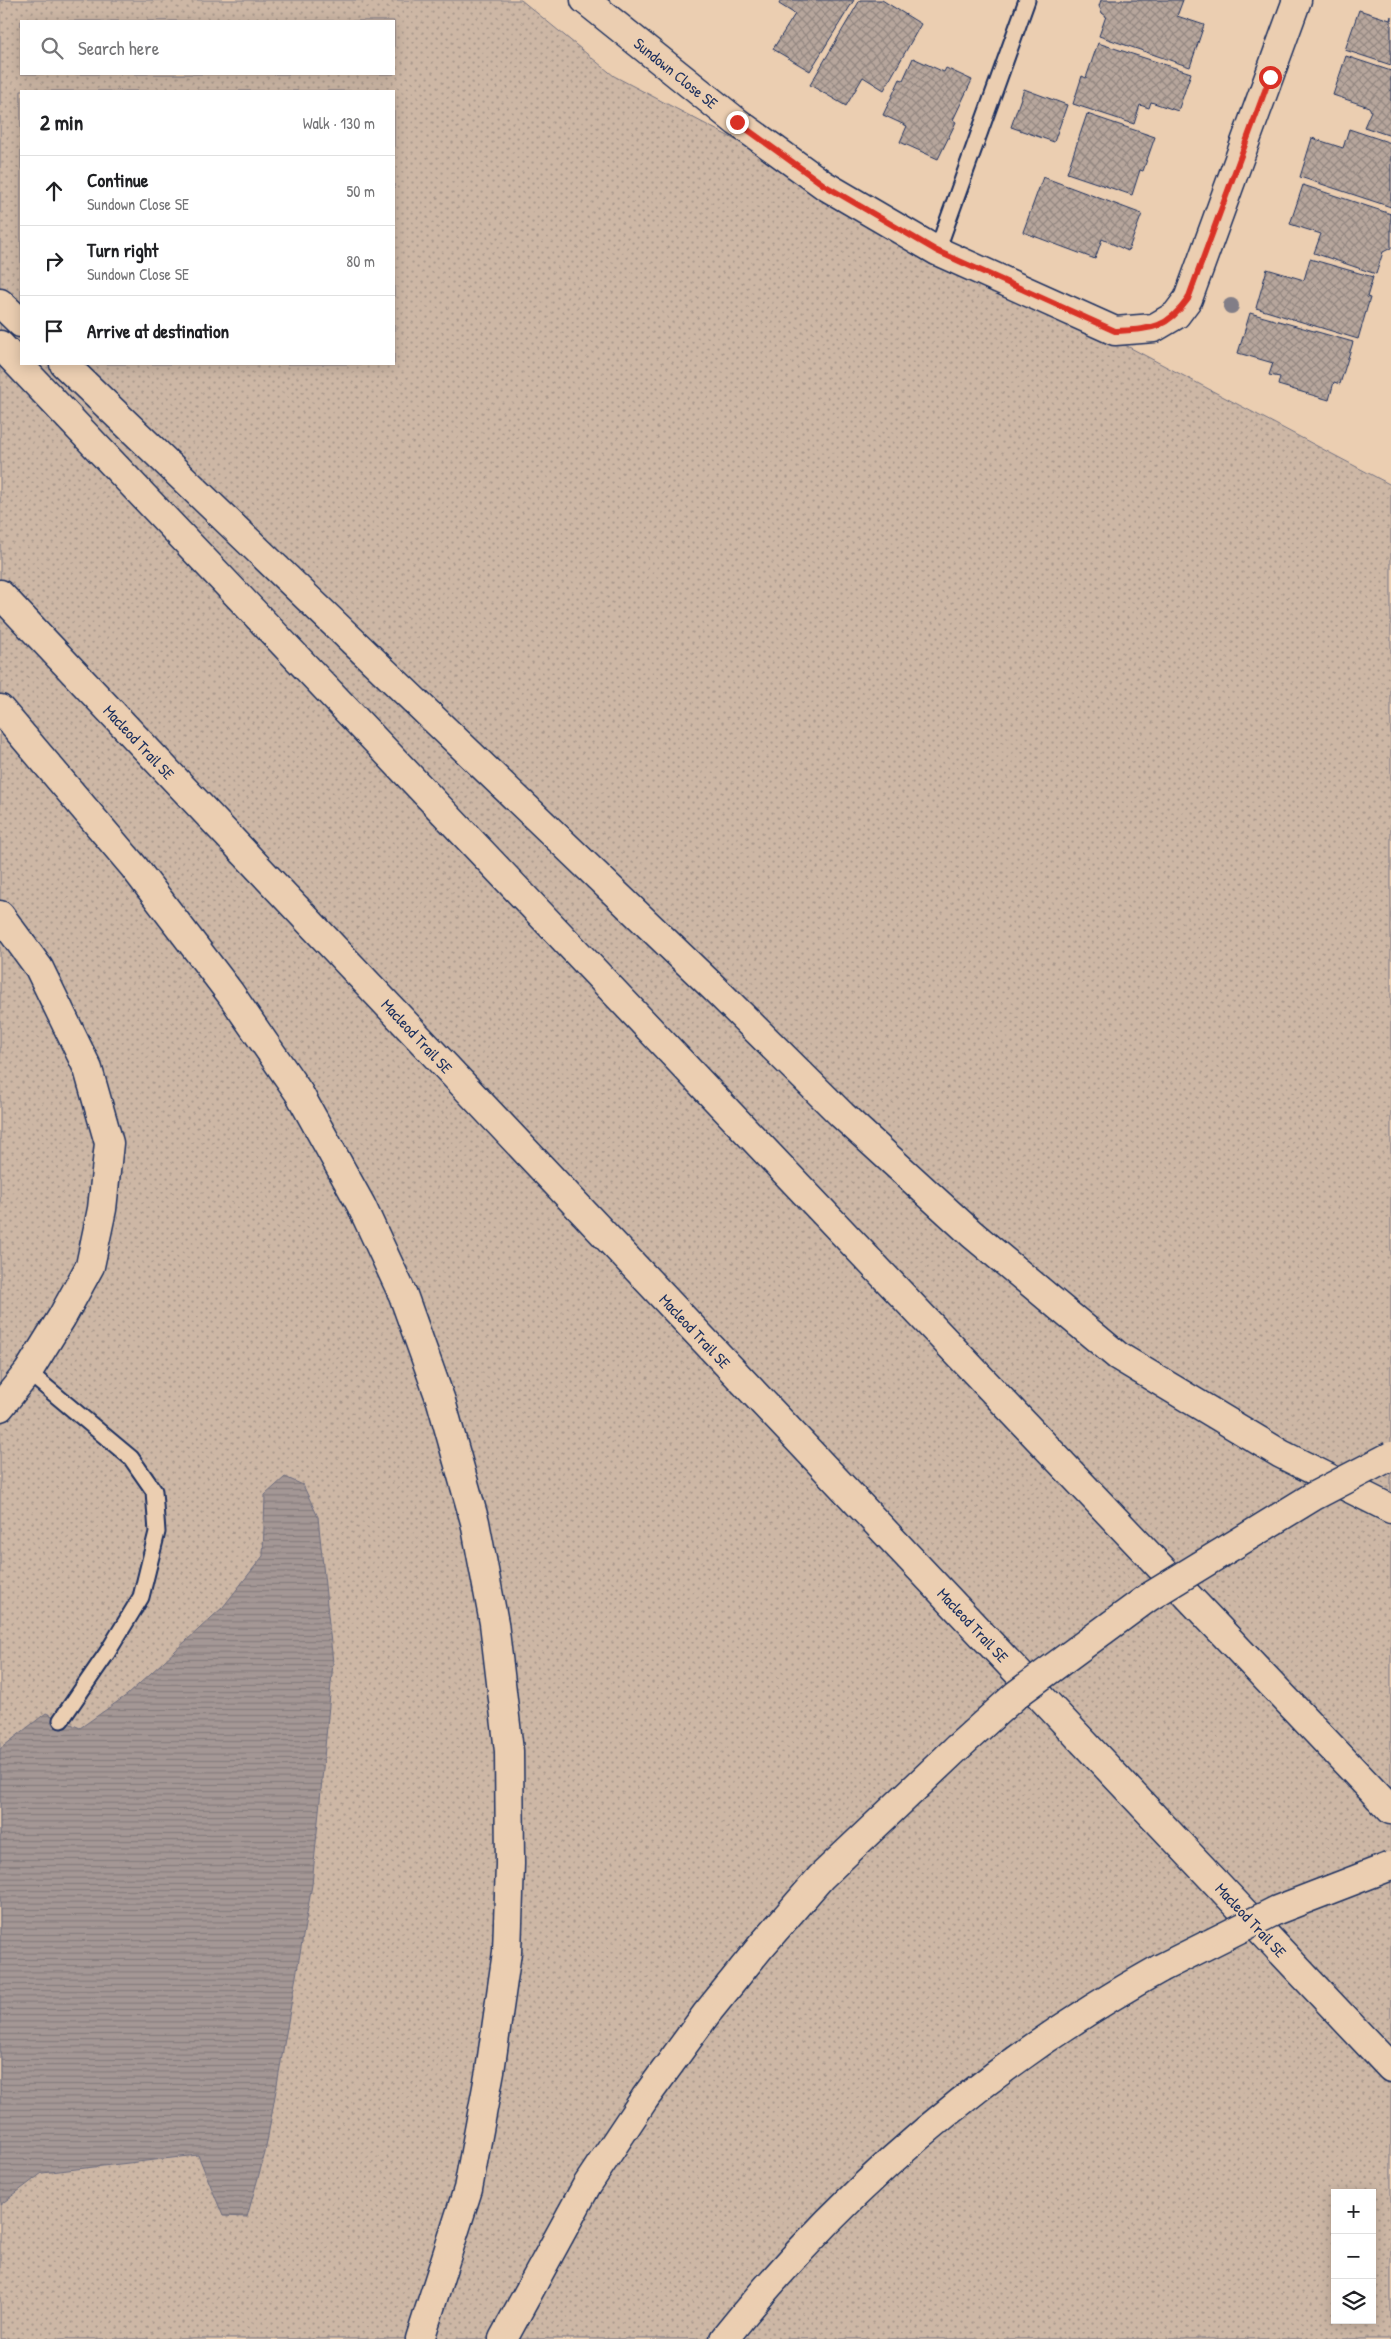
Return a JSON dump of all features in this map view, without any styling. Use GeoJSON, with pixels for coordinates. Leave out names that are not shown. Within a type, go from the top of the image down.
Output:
{"type":"FeatureCollection","features":[{"type":"Feature","properties":{"kind":"main road","name":"Sundown Close SE"},"geometry":{"type":"LineString","coordinates":[[593,2],[737,122],[824,185],[937,251],[1115,331],[1154,328],[1176,315],[1188,299],[1297,0]]}},
{"type":"Feature","properties":{"kind":"main road"},"geometry":{"type":"LineString","coordinates":[[0,303],[20,322]]}},
{"type":"Feature","properties":{"kind":"main road"},"geometry":{"type":"LineString","coordinates":[[0,345],[1391,1810]]}},
{"type":"Feature","properties":{"kind":"main road"},"geometry":{"type":"LineString","coordinates":[[65,365],[714,988],[842,1115],[972,1234],[1118,1356],[1281,1454],[1391,1509]]}},
{"type":"Feature","properties":{"kind":"main road","name":"Macleod Trail SE"},"geometry":{"type":"LineString","coordinates":[[0,594],[1391,2068]]}},
{"type":"Feature","properties":{"kind":"main road"},"geometry":{"type":"LineString","coordinates":[[0,709],[134,868],[230,993],[299,1093],[361,1206],[403,1295],[441,1400],[475,1522],[494,1623],[509,1751],[510,1864],[506,1952],[490,2071],[468,2189],[420,2339]]}},
{"type":"Feature","properties":{"kind":"main road"},"geometry":{"type":"LineString","coordinates":[[0,915],[39,968],[88,1069],[108,1143],[102,1209],[90,1266],[62,1317],[28,1372],[0,1407]]}},
{"type":"Feature","properties":{"kind":"main road"},"geometry":{"type":"LineString","coordinates":[[503,2339],[586,2185],[645,2098],[707,2014],[762,1945],[821,1877],[1017,1694],[1149,1597],[1314,1496],[1391,1456]]}},
{"type":"Feature","properties":{"kind":"main road"},"geometry":{"type":"LineString","coordinates":[[724,2339],[763,2292],[840,2208],[914,2140],[983,2084],[1052,2034],[1118,1992],[1278,1910],[1391,1866]]}},
{"type":"Feature","properties":{"kind":"lane"},"geometry":{"type":"LineString","coordinates":[[937,251],[1027,0]]}},
{"type":"Feature","properties":{"kind":"lane"},"geometry":{"type":"LineString","coordinates":[[28,1372],[131,1458],[154,1491],[157,1532],[141,1597],[107,1653],[61,1720]]}},
{"type":"Feature","properties":{"kind":"shaded area"},"geometry":{"type":"Polygon","coordinates":[[[0,0],[521,0],[614,76],[1391,485],[1391,2339],[0,2339],[0,0]]]}},
{"type":"Feature","properties":{"kind":"shaded area"},"geometry":{"type":"Polygon","coordinates":[[[285,1477],[303,1485],[318,1517],[333,1663],[312,1885],[265,2153],[247,2217],[223,2216],[198,2155],[42,2173],[0,2205],[0,1749],[46,1713],[80,1728],[127,1695],[223,1607],[263,1556],[265,1495],[285,1477]]]}},
{"type":"Feature","properties":{"kind":"building"},"geometry":{"type":"Polygon","coordinates":[[[781,0],[854,0],[810,71],[773,49],[795,14],[779,4],[781,0]]]}},
{"type":"Feature","properties":{"kind":"building"},"geometry":{"type":"Polygon","coordinates":[[[860,0],[882,0],[921,24],[884,90],[863,77],[846,106],[810,85],[860,0]]]}},
{"type":"Feature","properties":{"kind":"building"},"geometry":{"type":"Polygon","coordinates":[[[1101,0],[1183,0],[1177,16],[1204,25],[1190,67],[1099,36],[1106,16],[1102,13],[1099,6],[1101,0]]]}},
{"type":"Feature","properties":{"kind":"building"},"geometry":{"type":"Polygon","coordinates":[[[1359,10],[1390,20],[1391,16],[1391,65],[1345,50],[1359,10]]]}},
{"type":"Feature","properties":{"kind":"building"},"geometry":{"type":"Polygon","coordinates":[[[1098,43],[1191,73],[1178,111],[1151,102],[1149,108],[1140,105],[1134,124],[1073,104],[1082,76],[1086,78],[1098,43]]]}},
{"type":"Feature","properties":{"kind":"building"},"geometry":{"type":"Polygon","coordinates":[[[1346,56],[1391,71],[1391,136],[1364,127],[1371,111],[1369,107],[1333,95],[1346,56]]]}},
{"type":"Feature","properties":{"kind":"building"},"geometry":{"type":"Polygon","coordinates":[[[913,58],[944,72],[946,68],[972,80],[953,120],[956,122],[938,159],[900,142],[907,126],[883,115],[900,79],[903,80],[913,58]]]}},
{"type":"Feature","properties":{"kind":"building"},"geometry":{"type":"Polygon","coordinates":[[[1024,89],[1067,105],[1054,142],[1011,127],[1024,89]]]}},
{"type":"Feature","properties":{"kind":"building"},"geometry":{"type":"Polygon","coordinates":[[[1087,114],[1155,137],[1143,171],[1140,170],[1132,195],[1067,173],[1087,114]]]}},
{"type":"Feature","properties":{"kind":"building"},"geometry":{"type":"Polygon","coordinates":[[[1349,129],[1391,143],[1391,207],[1300,177],[1312,138],[1343,148],[1349,129]]]}},
{"type":"Feature","properties":{"kind":"building"},"geometry":{"type":"Polygon","coordinates":[[[1043,177],[1142,214],[1128,251],[1102,239],[1095,259],[1023,232],[1043,177]]]}},
{"type":"Feature","properties":{"kind":"building"},"geometry":{"type":"Polygon","coordinates":[[[1303,185],[1391,214],[1391,248],[1383,252],[1376,274],[1314,253],[1321,234],[1290,224],[1303,185]]]}},
{"type":"Feature","properties":{"kind":"building"},"geometry":{"type":"Polygon","coordinates":[[[1310,259],[1373,277],[1367,297],[1370,298],[1358,339],[1256,308],[1267,269],[1304,280],[1310,259]]]}},
{"type":"Feature","properties":{"kind":"building"},"geometry":{"type":"Polygon","coordinates":[[[1250,313],[1353,342],[1340,384],[1334,382],[1329,400],[1278,385],[1280,377],[1269,375],[1273,363],[1238,353],[1250,313]]]}},
{"type":"Feature","properties":{"kind":"route"},"geometry":{"type":"LineString","coordinates":[[737,122],[824,185],[937,251],[1115,331],[1136,330],[1154,328],[1176,315],[1188,299],[1270,77]]}}]}
